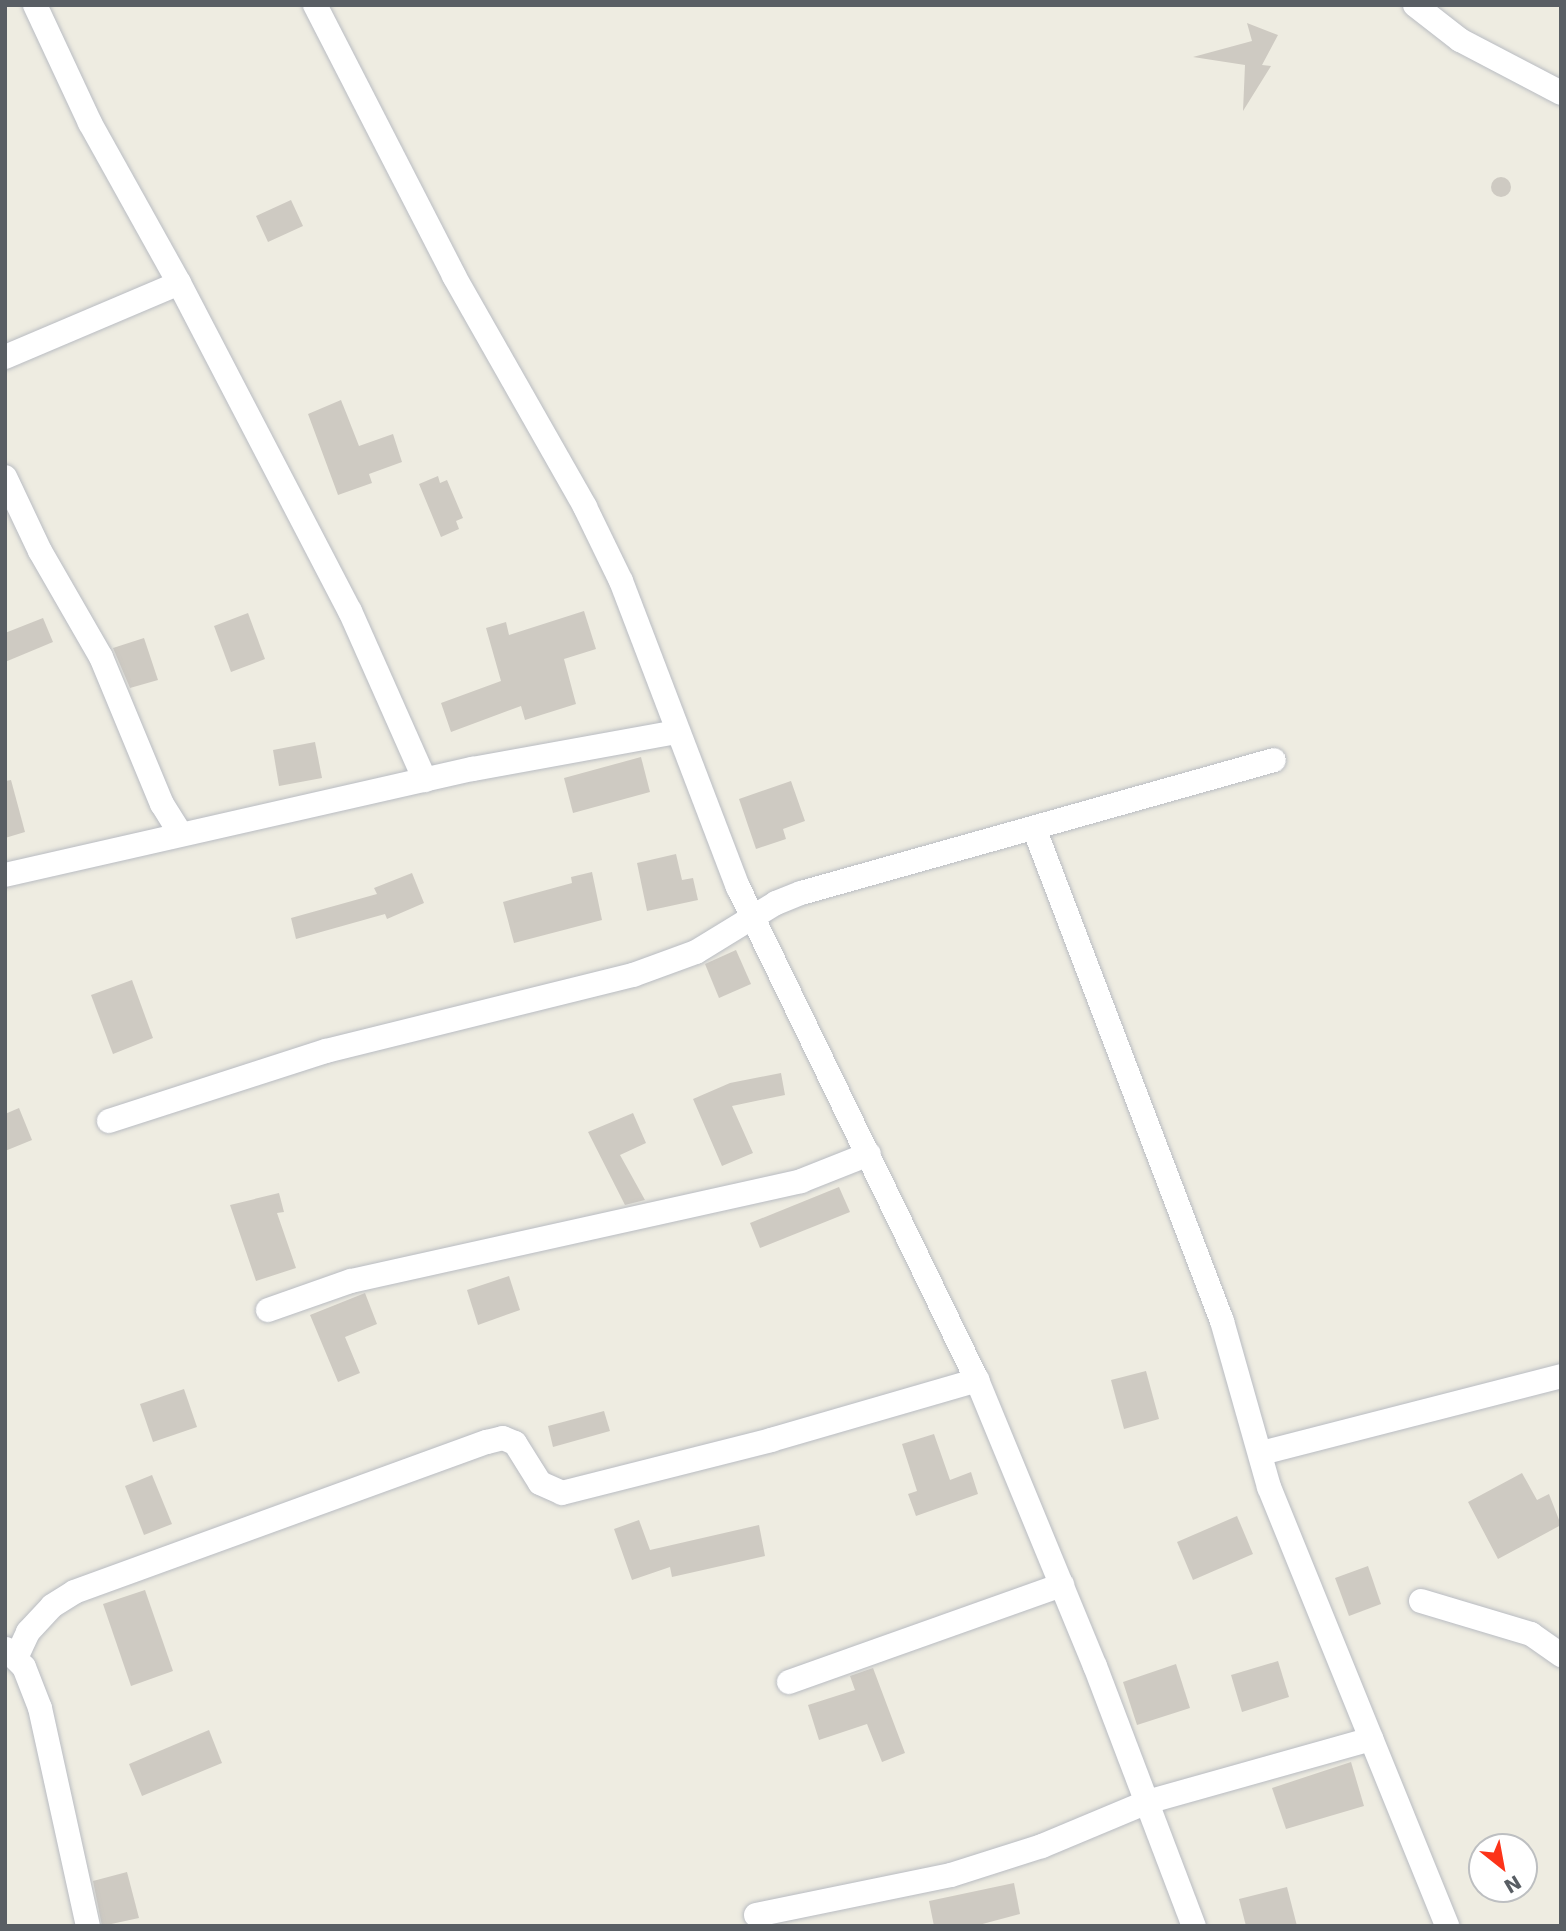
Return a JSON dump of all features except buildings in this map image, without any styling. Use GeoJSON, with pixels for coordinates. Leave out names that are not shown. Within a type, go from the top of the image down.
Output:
{"type":"FeatureCollection","features":[{"type":"Feature","properties":{"kind":"street"},"geometry":{"type":"LineString","coordinates":[[35,5],[90,123],[179,283],[344,600],[425,780]]}},
{"type":"Feature","properties":{"kind":"street"},"geometry":{"type":"LineString","coordinates":[[316,5],[454,276],[585,507],[621,581],[676,732],[753,918],[976,1380],[1062,1585],[1194,1926]]}},
{"type":"Feature","properties":{"kind":"street"},"geometry":{"type":"LineString","coordinates":[[1415,5],[1460,40],[1561,93]]}},
{"type":"Feature","properties":{"kind":"street"},"geometry":{"type":"LineString","coordinates":[[5,357],[179,283]]}},
{"type":"Feature","properties":{"kind":"street"},"geometry":{"type":"LineString","coordinates":[[5,477],[40,551],[101,657],[162,804],[180,833]]}},
{"type":"Feature","properties":{"kind":"street"},"geometry":{"type":"LineString","coordinates":[[5,875],[180,833],[425,780],[676,732]]}},
{"type":"Feature","properties":{"kind":"street"},"geometry":{"type":"LineString","coordinates":[[110,1121],[339,1048],[633,975],[696,952],[801,893],[1274,760]]}},
{"type":"Feature","properties":{"kind":"street"},"geometry":{"type":"LineString","coordinates":[[1034,828],[1222,1321],[1262,1452],[1269,1487],[1295,1557],[1346,1669],[1371,1740],[1447,1926]]}},
{"type":"Feature","properties":{"kind":"street"},"geometry":{"type":"LineString","coordinates":[[268,1310],[351,1281],[801,1181],[869,1154]]}},
{"type":"Feature","properties":{"kind":"street"},"geometry":{"type":"LineString","coordinates":[[1262,1452],[1561,1376]]}},
{"type":"Feature","properties":{"kind":"street"},"geometry":{"type":"LineString","coordinates":[[88,1926],[40,1708],[11,1653],[44,1615],[74,1592],[503,1438],[515,1443],[540,1483],[562,1493],[771,1440],[976,1380]]}},
{"type":"Feature","properties":{"kind":"street"},"geometry":{"type":"LineString","coordinates":[[789,1682],[1062,1585]]}},
{"type":"Feature","properties":{"kind":"street"},"geometry":{"type":"LineString","coordinates":[[1421,1601],[1531,1634],[1561,1656]]}},
{"type":"Feature","properties":{"kind":"street"},"geometry":{"type":"LineString","coordinates":[[756,1915],[951,1875],[1042,1846],[1147,1802],[1371,1740]]}}]}
